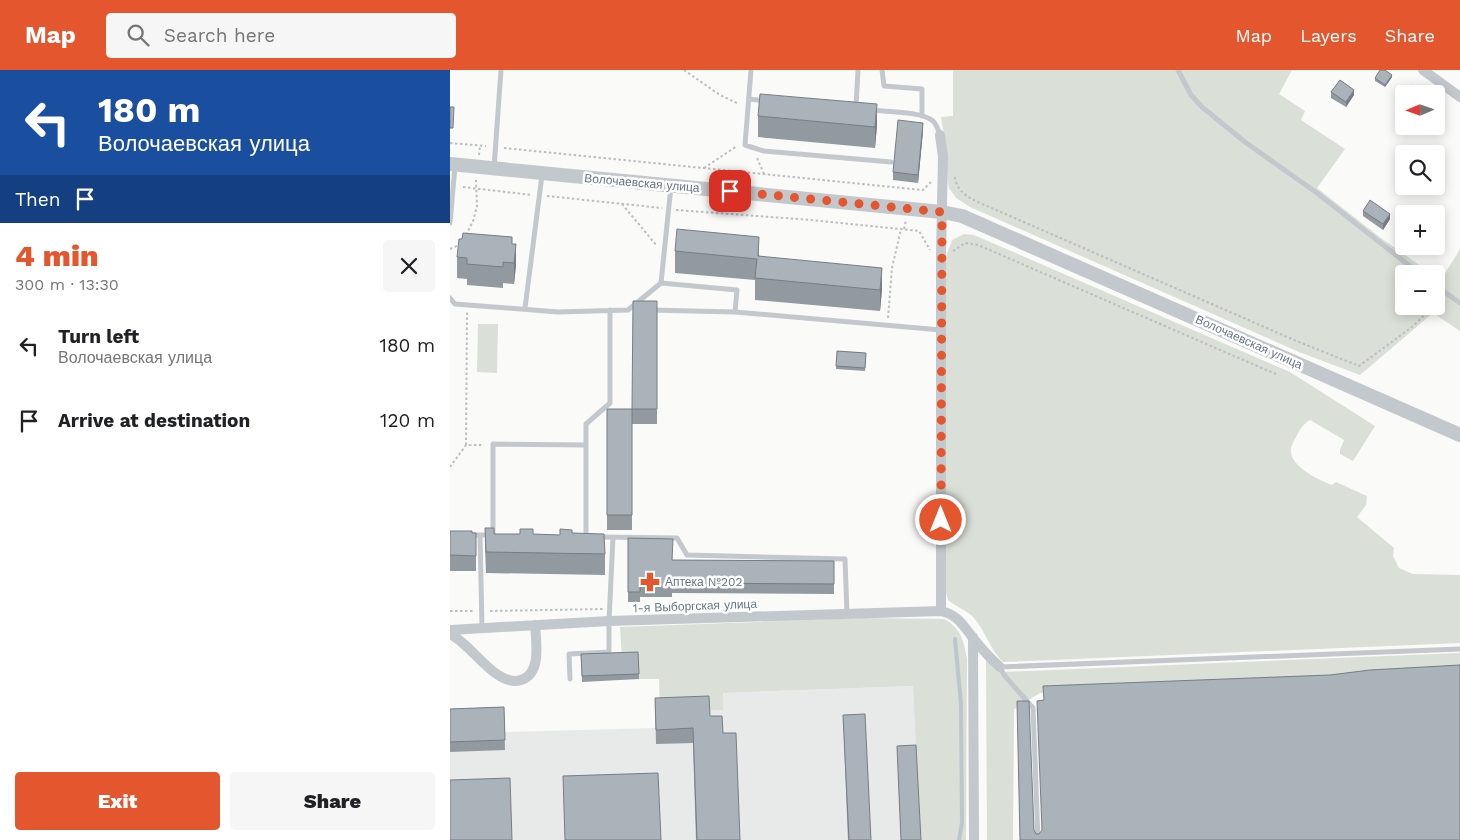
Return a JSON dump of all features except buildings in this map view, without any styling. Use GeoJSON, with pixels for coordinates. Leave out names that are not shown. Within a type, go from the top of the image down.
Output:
{"type":"FeatureCollection","features":[{"type":"Feature","properties":{"kind":"street"},"geometry":{"type":"LineString","coordinates":[[1423,70],[1460,96]]}},
{"type":"Feature","properties":{"kind":"street"},"geometry":{"type":"LineString","coordinates":[[940,135],[943,157],[941,611],[956,616],[1000,667]]}},
{"type":"Feature","properties":{"kind":"street","name":"Волочаевская улица"},"geometry":{"type":"LineString","coordinates":[[453,165],[942,212],[962,216],[1460,435]]}},
{"type":"Feature","properties":{"kind":"street","name":"1-я Выборгская улица"},"geometry":{"type":"LineString","coordinates":[[450,630],[609,621],[941,611]]}},
{"type":"Feature","properties":{"kind":"street"},"geometry":{"type":"LineString","coordinates":[[450,634],[466,645],[502,678],[516,681],[523,680],[534,668],[536,658],[535,625]]}},
{"type":"Feature","properties":{"kind":"street"},"geometry":{"type":"LineString","coordinates":[[973,638],[974,840]]}},
{"type":"Feature","properties":{"kind":"lane"},"geometry":{"type":"LineString","coordinates":[[494,168],[500,70]]}},
{"type":"Feature","properties":{"kind":"lane"},"geometry":{"type":"LineString","coordinates":[[751,70],[745,146],[764,151],[891,162]]}},
{"type":"Feature","properties":{"kind":"lane"},"geometry":{"type":"LineString","coordinates":[[856,109],[858,70]]}},
{"type":"Feature","properties":{"kind":"lane"},"geometry":{"type":"LineString","coordinates":[[882,70],[884,86],[922,89],[922,116]]}},
{"type":"Feature","properties":{"kind":"lane"},"geometry":{"type":"LineString","coordinates":[[1178,70],[1191,95],[1202,107],[1245,142],[1317,193],[1409,265]]}},
{"type":"Feature","properties":{"kind":"lane"},"geometry":{"type":"LineString","coordinates":[[749,99],[768,101]]}},
{"type":"Feature","properties":{"kind":"lane"},"geometry":{"type":"LineString","coordinates":[[846,108],[922,116],[932,120],[937,126],[940,135]]}},
{"type":"Feature","properties":{"kind":"lane"},"geometry":{"type":"LineString","coordinates":[[450,223],[453,165]]}},
{"type":"Feature","properties":{"kind":"lane"},"geometry":{"type":"LineString","coordinates":[[525,308],[542,174]]}},
{"type":"Feature","properties":{"kind":"lane"},"geometry":{"type":"LineString","coordinates":[[661,283],[671,186]]}},
{"type":"Feature","properties":{"kind":"lane"},"geometry":{"type":"LineString","coordinates":[[628,310],[661,283],[737,290],[735,312]]}},
{"type":"Feature","properties":{"kind":"lane"},"geometry":{"type":"LineString","coordinates":[[1445,292],[1460,302]]}},
{"type":"Feature","properties":{"kind":"lane"},"geometry":{"type":"LineString","coordinates":[[450,298],[455,304],[558,312],[637,310]]}},
{"type":"Feature","properties":{"kind":"lane"},"geometry":{"type":"LineString","coordinates":[[586,536],[586,424],[610,404],[610,310]]}},
{"type":"Feature","properties":{"kind":"lane"},"geometry":{"type":"LineString","coordinates":[[647,310],[735,312],[941,330]]}},
{"type":"Feature","properties":{"kind":"lane"},"geometry":{"type":"LineString","coordinates":[[493,535],[493,444],[586,445]]}},
{"type":"Feature","properties":{"kind":"lane"},"geometry":{"type":"LineString","coordinates":[[460,535],[502,535]]}},
{"type":"Feature","properties":{"kind":"lane"},"geometry":{"type":"LineString","coordinates":[[480,535],[482,628]]}},
{"type":"Feature","properties":{"kind":"lane"},"geometry":{"type":"LineString","coordinates":[[576,536],[677,538],[687,555],[844,559],[847,614]]}},
{"type":"Feature","properties":{"kind":"lane"},"geometry":{"type":"LineString","coordinates":[[570,679],[569,654],[609,652],[613,537]]}},
{"type":"Feature","properties":{"kind":"lane"},"geometry":{"type":"LineString","coordinates":[[1038,840],[1033,708],[1004,675],[1000,667],[1460,649]]}},
{"type":"Feature","properties":{"kind":"path"},"geometry":{"type":"LineString","coordinates":[[684,70],[720,95],[748,108]]}},
{"type":"Feature","properties":{"kind":"path"},"geometry":{"type":"LineString","coordinates":[[704,168],[746,140]]}},
{"type":"Feature","properties":{"kind":"path"},"geometry":{"type":"LineString","coordinates":[[754,148],[764,174]]}},
{"type":"Feature","properties":{"kind":"path"},"geometry":{"type":"LineString","coordinates":[[453,186],[668,209],[919,231],[932,252],[951,253],[965,243],[978,245],[1278,375]]}},
{"type":"Feature","properties":{"kind":"path"},"geometry":{"type":"LineString","coordinates":[[466,236],[473,222],[477,206],[476,188]]}},
{"type":"Feature","properties":{"kind":"path"},"geometry":{"type":"LineString","coordinates":[[622,204],[664,254]]}},
{"type":"Feature","properties":{"kind":"path"},"geometry":{"type":"LineString","coordinates":[[887,326],[892,268],[901,229]]}},
{"type":"Feature","properties":{"kind":"path"},"geometry":{"type":"LineString","coordinates":[[450,249],[457,247],[461,243]]}},
{"type":"Feature","properties":{"kind":"path"},"geometry":{"type":"LineString","coordinates":[[450,467],[466,445],[468,305]]}},
{"type":"Feature","properties":{"kind":"path"},"geometry":{"type":"LineString","coordinates":[[1294,340],[1359,366],[1424,315]]}},
{"type":"Feature","properties":{"kind":"path"},"geometry":{"type":"LineString","coordinates":[[466,445],[493,444]]}},
{"type":"Feature","properties":{"kind":"path"},"geometry":{"type":"LineString","coordinates":[[450,611],[610,609]]}},
{"type":"Feature","properties":{"kind":"shaded area"},"geometry":{"type":"Polygon","coordinates":[[[953,70],[1292,70],[1279,94],[1305,111],[1301,120],[1345,149],[1317,188],[1395,248],[1395,255],[1405,255],[1419,265],[1395,265],[1395,315],[1431,315],[1360,375],[1299,352],[970,207],[956,198],[949,188],[946,146],[941,117],[953,116],[953,70]]]}},
{"type":"Feature","properties":{"kind":"shaded area"},"geometry":{"type":"Polygon","coordinates":[[[964,234],[974,235],[1290,372],[1375,426],[1353,461],[1340,454],[1344,440],[1310,420],[1303,425],[1299,432],[1291,447],[1291,455],[1299,466],[1320,480],[1332,485],[1336,482],[1367,496],[1366,505],[1357,517],[1394,548],[1393,556],[1399,568],[1413,574],[1460,575],[1460,643],[1003,662],[974,618],[948,600],[946,593],[946,256],[952,240],[964,234]]]}},
{"type":"Feature","properties":{"kind":"shaded area"},"geometry":{"type":"Polygon","coordinates":[[[1460,249],[1460,331],[1436,315],[1445,315],[1445,273],[1460,249]]]}},
{"type":"Feature","properties":{"kind":"shaded area"},"geometry":{"type":"Polygon","coordinates":[[[478,324],[498,324],[497,373],[477,372],[478,324]]]}},
{"type":"Feature","properties":{"kind":"shaded area"},"geometry":{"type":"Polygon","coordinates":[[[862,618],[944,619],[961,636],[967,659],[966,840],[920,840],[913,686],[723,693],[723,710],[660,711],[659,679],[639,679],[622,658],[620,627],[862,618]]]}},
{"type":"Feature","properties":{"kind":"shaded area"},"geometry":{"type":"Polygon","coordinates":[[[1460,653],[1460,669],[1040,693],[1014,709],[1013,840],[987,840],[986,660],[1001,672],[1460,653]]]}},
{"type":"Feature","properties":{"kind":"shaded area"},"geometry":{"type":"Polygon","coordinates":[[[913,686],[920,840],[450,840],[450,719],[504,732],[655,728],[655,712],[723,709],[723,693],[913,686]]]}},
{"type":"Feature","properties":{"kind":"waterway"},"geometry":{"type":"LineString","coordinates":[[955,639],[961,704],[962,823],[959,840]]}},
{"type":"Feature","properties":{"kind":"place","name":"Аптека №202"},"geometry":{"type":"Point","coordinates":[650,582]}},
{"type":"Feature","properties":{"kind":"route"},"geometry":{"type":"LineString","coordinates":[[730,191],[942,212],[941,520]]}}]}
